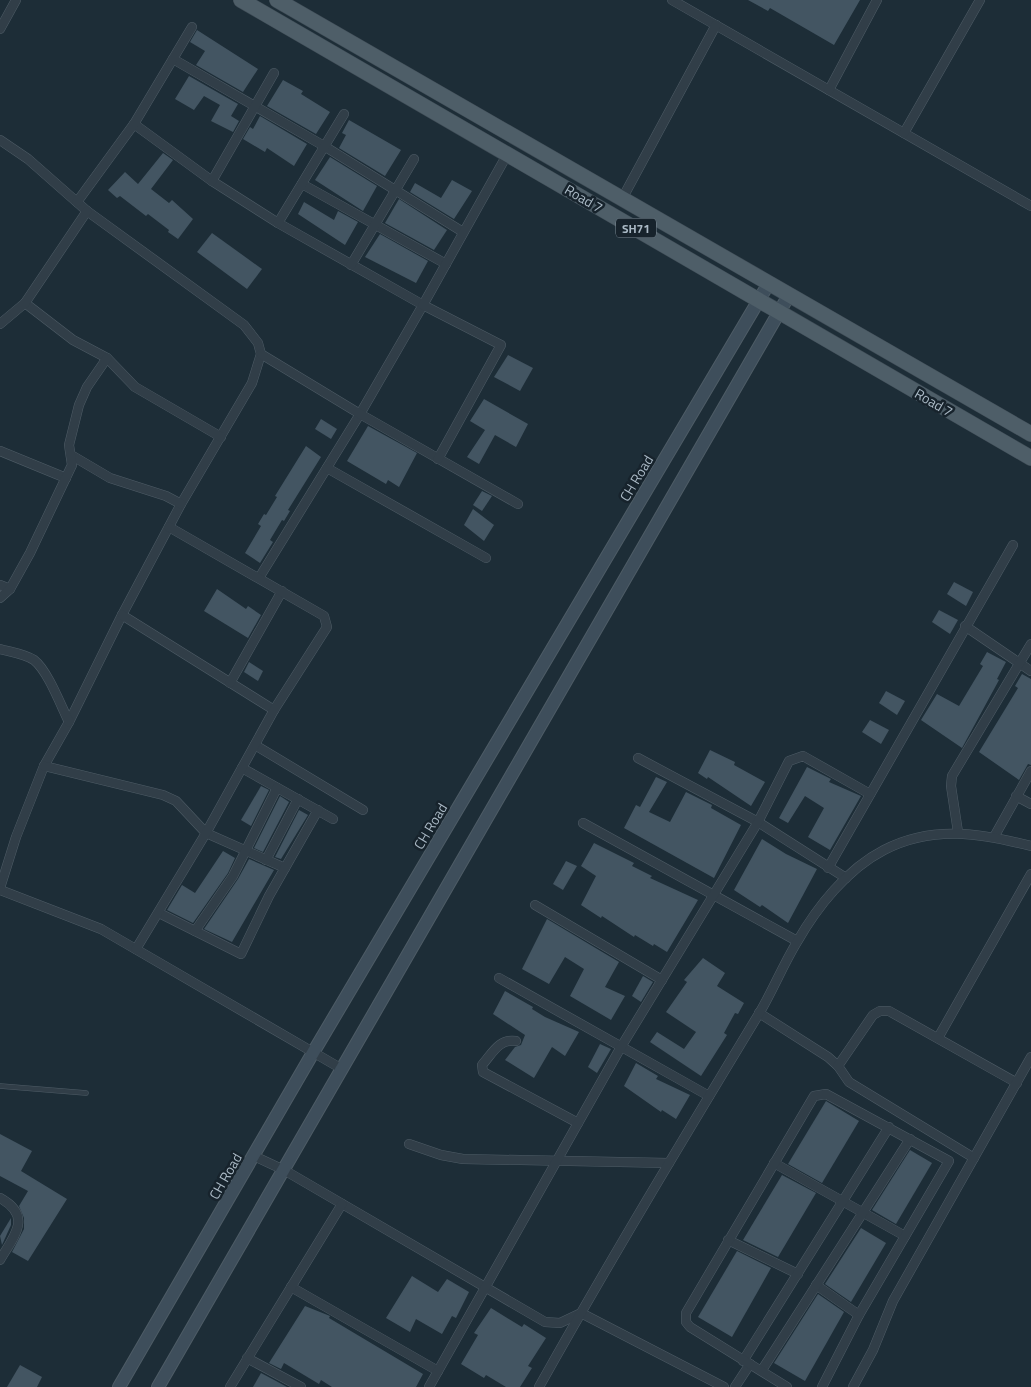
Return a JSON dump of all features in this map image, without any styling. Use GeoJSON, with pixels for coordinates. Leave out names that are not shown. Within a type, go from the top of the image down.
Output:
{"type":"FeatureCollection","features":[{"type":"Feature","properties":{"kind":"main road","name":"Road 7"},"geometry":{"type":"LineString","coordinates":[[241,0],[508,153],[760,300],[779,313],[1031,458]]}},
{"type":"Feature","properties":{"kind":"main road","name":"Road 7"},"geometry":{"type":"LineString","coordinates":[[277,0],[1031,434]]}},
{"type":"Feature","properties":{"kind":"street"},"geometry":{"type":"LineString","coordinates":[[0,29],[16,0]]}},
{"type":"Feature","properties":{"kind":"street"},"geometry":{"type":"LineString","coordinates":[[672,0],[1031,206]]}},
{"type":"Feature","properties":{"kind":"street"},"geometry":{"type":"LineString","coordinates":[[829,90],[877,0]]}},
{"type":"Feature","properties":{"kind":"street"},"geometry":{"type":"LineString","coordinates":[[904,132],[980,0]]}},
{"type":"Feature","properties":{"kind":"street"},"geometry":{"type":"LineString","coordinates":[[622,199],[716,25]]}},
{"type":"Feature","properties":{"kind":"street"},"geometry":{"type":"LineString","coordinates":[[77,202],[134,124],[192,27]]}},
{"type":"Feature","properties":{"kind":"street"},"geometry":{"type":"LineString","coordinates":[[173,59],[324,146],[463,232]]}},
{"type":"Feature","properties":{"kind":"street"},"geometry":{"type":"LineString","coordinates":[[212,181],[274,73]]}},
{"type":"Feature","properties":{"kind":"street"},"geometry":{"type":"LineString","coordinates":[[278,223],[344,114]]}},
{"type":"Feature","properties":{"kind":"street"},"geometry":{"type":"LineString","coordinates":[[134,124],[212,181],[278,223],[423,305],[501,345],[438,458]]}},
{"type":"Feature","properties":{"kind":"street"},"geometry":{"type":"LineString","coordinates":[[0,140],[28,159],[87,211],[244,325],[258,343],[261,354],[252,383],[169,527],[122,615],[69,722],[44,766],[16,837],[0,889],[101,929],[342,1069]]}},
{"type":"Feature","properties":{"kind":"street"},"geometry":{"type":"LineString","coordinates":[[259,578],[360,414],[508,153]]}},
{"type":"Feature","properties":{"kind":"street"},"geometry":{"type":"LineString","coordinates":[[351,265],[414,159]]}},
{"type":"Feature","properties":{"kind":"street"},"geometry":{"type":"LineString","coordinates":[[302,184],[446,264]]}},
{"type":"Feature","properties":{"kind":"street"},"geometry":{"type":"LineString","coordinates":[[0,324],[25,303],[87,211]]}},
{"type":"Feature","properties":{"kind":"street","name":"CH Road"},"geometry":{"type":"LineString","coordinates":[[119,1387],[314,1051],[769,284]]}},
{"type":"Feature","properties":{"kind":"street"},"geometry":{"type":"LineString","coordinates":[[158,1387],[789,295]]}},
{"type":"Feature","properties":{"kind":"street"},"geometry":{"type":"LineString","coordinates":[[25,303],[74,340],[107,358],[135,387],[220,436]]}},
{"type":"Feature","properties":{"kind":"street"},"geometry":{"type":"LineString","coordinates":[[261,354],[360,414],[518,504]]}},
{"type":"Feature","properties":{"kind":"street"},"geometry":{"type":"LineString","coordinates":[[0,598],[10,589],[30,554],[72,465],[70,445],[79,405],[87,387],[107,358]]}},
{"type":"Feature","properties":{"kind":"street"},"geometry":{"type":"LineString","coordinates":[[0,451],[66,478]]}},
{"type":"Feature","properties":{"kind":"street"},"geometry":{"type":"LineString","coordinates":[[71,455],[110,478],[166,496],[182,504]]}},
{"type":"Feature","properties":{"kind":"street"},"geometry":{"type":"LineString","coordinates":[[327,468],[486,558]]}},
{"type":"Feature","properties":{"kind":"street"},"geometry":{"type":"LineString","coordinates":[[136,949],[206,834],[274,710],[327,627],[324,616],[169,527]]}},
{"type":"Feature","properties":{"kind":"street"},"geometry":{"type":"LineString","coordinates":[[828,868],[1013,545]]}},
{"type":"Feature","properties":{"kind":"street"},"geometry":{"type":"LineString","coordinates":[[0,585],[10,589]]}},
{"type":"Feature","properties":{"kind":"street"},"geometry":{"type":"LineString","coordinates":[[230,683],[282,591]]}},
{"type":"Feature","properties":{"kind":"street"},"geometry":{"type":"LineString","coordinates":[[122,615],[274,710]]}},
{"type":"Feature","properties":{"kind":"street"},"geometry":{"type":"LineString","coordinates":[[965,626],[1031,672]]}},
{"type":"Feature","properties":{"kind":"street"},"geometry":{"type":"LineString","coordinates":[[958,832],[951,786],[952,776],[1031,644]]}},
{"type":"Feature","properties":{"kind":"street"},"geometry":{"type":"LineString","coordinates":[[0,649],[20,654],[33,660],[41,668],[69,722]]}},
{"type":"Feature","properties":{"kind":"street"},"geometry":{"type":"LineString","coordinates":[[255,745],[363,810]]}},
{"type":"Feature","properties":{"kind":"street"},"geometry":{"type":"LineString","coordinates":[[429,1387],[621,1048],[758,822],[789,761],[795,757],[803,756],[870,794]]}},
{"type":"Feature","properties":{"kind":"street"},"geometry":{"type":"LineString","coordinates":[[638,758],[758,822],[846,878]]}},
{"type":"Feature","properties":{"kind":"street"},"geometry":{"type":"LineString","coordinates":[[44,766],[163,795],[176,801],[206,834],[285,868]]}},
{"type":"Feature","properties":{"kind":"street"},"geometry":{"type":"LineString","coordinates":[[242,768],[333,819]]}},
{"type":"Feature","properties":{"kind":"street"},"geometry":{"type":"LineString","coordinates":[[994,837],[1031,771]]}},
{"type":"Feature","properties":{"kind":"street"},"geometry":{"type":"LineString","coordinates":[[195,931],[233,876],[277,788]]}},
{"type":"Feature","properties":{"kind":"street"},"geometry":{"type":"LineString","coordinates":[[1016,796],[1031,804]]}},
{"type":"Feature","properties":{"kind":"street"},"geometry":{"type":"LineString","coordinates":[[266,860],[298,799]]}},
{"type":"Feature","properties":{"kind":"street"},"geometry":{"type":"LineString","coordinates":[[159,913],[241,954],[285,868],[318,810]]}},
{"type":"Feature","properties":{"kind":"street"},"geometry":{"type":"LineString","coordinates":[[583,823],[797,941]]}},
{"type":"Feature","properties":{"kind":"street"},"geometry":{"type":"LineString","coordinates":[[540,1387],[669,1163],[760,1013],[797,941],[820,907],[846,878],[883,850],[922,835],[958,832],[994,837],[1031,846]]}},
{"type":"Feature","properties":{"kind":"street"},"geometry":{"type":"LineString","coordinates":[[938,1038],[1031,874]]}},
{"type":"Feature","properties":{"kind":"street"},"geometry":{"type":"LineString","coordinates":[[535,905],[662,980]]}},
{"type":"Feature","properties":{"kind":"street"},"geometry":{"type":"LineString","coordinates":[[499,978],[709,1096]]}},
{"type":"Feature","properties":{"kind":"street"},"geometry":{"type":"LineString","coordinates":[[838,1066],[873,1015],[880,1011],[889,1011],[1017,1083]]}},
{"type":"Feature","properties":{"kind":"street"},"geometry":{"type":"LineString","coordinates":[[760,1013],[838,1066],[849,1082],[974,1158]]}},
{"type":"Feature","properties":{"kind":"street"},"geometry":{"type":"LineString","coordinates":[[516,1041],[505,1040],[500,1043],[482,1065],[482,1072],[578,1123]]}},
{"type":"Feature","properties":{"kind":"street"},"geometry":{"type":"LineString","coordinates":[[853,1387],[874,1350],[894,1301],[1031,1057]]}},
{"type":"Feature","properties":{"kind":"street"},"geometry":{"type":"LineString","coordinates":[[787,1387],[690,1327],[686,1322],[686,1312],[814,1096],[818,1093],[826,1094],[949,1161],[859,1315],[822,1387]]}},
{"type":"Feature","properties":{"kind":"street"},"geometry":{"type":"LineString","coordinates":[[898,1132],[908,1118]]}},
{"type":"Feature","properties":{"kind":"street"},"geometry":{"type":"LineString","coordinates":[[735,1387],[746,1362],[798,1274],[842,1200],[889,1127]]}},
{"type":"Feature","properties":{"kind":"street"},"geometry":{"type":"LineString","coordinates":[[762,1370],[910,1139]]}},
{"type":"Feature","properties":{"kind":"street"},"geometry":{"type":"LineString","coordinates":[[409,1144],[441,1155],[463,1159],[669,1163]]}},
{"type":"Feature","properties":{"kind":"street"},"geometry":{"type":"LineString","coordinates":[[254,1156],[284,1170],[545,1322],[560,1323],[581,1313]]}},
{"type":"Feature","properties":{"kind":"street"},"geometry":{"type":"LineString","coordinates":[[774,1163],[906,1236]]}},
{"type":"Feature","properties":{"kind":"street"},"geometry":{"type":"LineString","coordinates":[[0,1198],[12,1204],[19,1216],[17,1231],[0,1260]]}},
{"type":"Feature","properties":{"kind":"street"},"geometry":{"type":"LineString","coordinates":[[230,1387],[342,1204]]}},
{"type":"Feature","properties":{"kind":"street"},"geometry":{"type":"LineString","coordinates":[[728,1240],[798,1274]]}},
{"type":"Feature","properties":{"kind":"street"},"geometry":{"type":"LineString","coordinates":[[816,1285],[859,1315]]}},
{"type":"Feature","properties":{"kind":"street"},"geometry":{"type":"LineString","coordinates":[[291,1287],[438,1371]]}},
{"type":"Feature","properties":{"kind":"street"},"geometry":{"type":"LineString","coordinates":[[581,1313],[724,1387]]}},
{"type":"Feature","properties":{"kind":"street"},"geometry":{"type":"LineString","coordinates":[[247,1358],[301,1387]]}},
{"type":"Feature","properties":{"kind":"lane"},"geometry":{"type":"LineString","coordinates":[[0,1086],[86,1093]]}},
{"type":"Feature","properties":{"kind":"building"},"geometry":{"type":"Polygon","coordinates":[[[748,0],[860,0],[834,45],[770,8],[768,11],[748,0]]]}},
{"type":"Feature","properties":{"kind":"building"},"geometry":{"type":"Polygon","coordinates":[[[197,30],[258,69],[243,92],[196,65],[205,51],[190,42],[197,30]]]}},
{"type":"Feature","properties":{"kind":"building"},"geometry":{"type":"Polygon","coordinates":[[[189,76],[238,104],[231,116],[239,121],[233,132],[211,121],[220,105],[204,96],[194,110],[175,99],[189,76]]]}},
{"type":"Feature","properties":{"kind":"building"},"geometry":{"type":"Polygon","coordinates":[[[283,80],[303,91],[301,94],[330,112],[316,134],[267,106],[283,80]]]}},
{"type":"Feature","properties":{"kind":"building"},"geometry":{"type":"Polygon","coordinates":[[[260,116],[307,144],[294,166],[267,148],[265,152],[243,139],[250,127],[253,129],[260,116]]]}},
{"type":"Feature","properties":{"kind":"building"},"geometry":{"type":"Polygon","coordinates":[[[349,120],[401,150],[385,176],[339,148],[346,135],[342,133],[349,120]]]}},
{"type":"Feature","properties":{"kind":"building"},"geometry":{"type":"Polygon","coordinates":[[[163,153],[173,160],[151,189],[169,203],[172,200],[193,219],[178,239],[148,214],[146,216],[120,196],[117,198],[108,190],[125,172],[138,184],[163,153]]]}},
{"type":"Feature","properties":{"kind":"building"},"geometry":{"type":"Polygon","coordinates":[[[330,157],[377,186],[363,211],[315,180],[330,157]]]}},
{"type":"Feature","properties":{"kind":"building"},"geometry":{"type":"Polygon","coordinates":[[[452,180],[472,191],[454,219],[410,192],[415,183],[441,198],[452,180]]]}},
{"type":"Feature","properties":{"kind":"building"},"geometry":{"type":"Polygon","coordinates":[[[399,199],[447,230],[434,250],[385,223],[399,199]]]}},
{"type":"Feature","properties":{"kind":"building"},"geometry":{"type":"Polygon","coordinates":[[[304,202],[334,220],[338,211],[358,222],[345,245],[298,214],[304,202]]]}},
{"type":"Feature","properties":{"kind":"building"},"geometry":{"type":"Polygon","coordinates":[[[212,233],[262,269],[247,289],[197,252],[212,233]]]}},
{"type":"Feature","properties":{"kind":"building"},"geometry":{"type":"Polygon","coordinates":[[[380,234],[428,261],[416,283],[365,257],[380,234]]]}},
{"type":"Feature","properties":{"kind":"building"},"geometry":{"type":"Polygon","coordinates":[[[508,355],[533,368],[520,391],[494,377],[508,355]]]}},
{"type":"Feature","properties":{"kind":"building"},"geometry":{"type":"Polygon","coordinates":[[[484,399],[528,424],[516,447],[495,435],[479,464],[467,457],[485,430],[470,421],[484,399]]]}},
{"type":"Feature","properties":{"kind":"building"},"geometry":{"type":"Polygon","coordinates":[[[321,419],[337,429],[331,439],[315,429],[321,419]]]}},
{"type":"Feature","properties":{"kind":"building"},"geometry":{"type":"Polygon","coordinates":[[[368,426],[417,453],[399,487],[388,480],[386,484],[347,461],[368,426]]]}},
{"type":"Feature","properties":{"kind":"building"},"geometry":{"type":"Polygon","coordinates":[[[306,446],[321,457],[288,510],[290,511],[284,521],[282,520],[270,540],[273,542],[260,563],[245,553],[261,526],[258,524],[264,514],[266,515],[277,497],[275,496],[306,446]]]}},
{"type":"Feature","properties":{"kind":"building"},"geometry":{"type":"Polygon","coordinates":[[[482,491],[492,496],[482,511],[473,505],[482,491]]]}},
{"type":"Feature","properties":{"kind":"building"},"geometry":{"type":"Polygon","coordinates":[[[473,509],[494,525],[484,541],[464,525],[473,509]]]}},
{"type":"Feature","properties":{"kind":"building"},"geometry":{"type":"Polygon","coordinates":[[[954,582],[973,592],[966,606],[947,594],[954,582]]]}},
{"type":"Feature","properties":{"kind":"building"},"geometry":{"type":"Polygon","coordinates":[[[217,589],[246,609],[248,606],[261,615],[248,638],[204,611],[217,589]]]}},
{"type":"Feature","properties":{"kind":"building"},"geometry":{"type":"Polygon","coordinates":[[[939,610],[958,620],[950,634],[932,622],[939,610]]]}},
{"type":"Feature","properties":{"kind":"building"},"geometry":{"type":"Polygon","coordinates":[[[987,652],[1006,662],[997,679],[999,680],[962,748],[921,720],[937,694],[959,706],[983,666],[980,664],[987,652]]]}},
{"type":"Feature","properties":{"kind":"building"},"geometry":{"type":"Polygon","coordinates":[[[249,662],[263,671],[258,681],[244,672],[249,662]]]}},
{"type":"Feature","properties":{"kind":"building"},"geometry":{"type":"Polygon","coordinates":[[[1022,674],[1031,679],[1031,765],[1028,764],[1019,780],[979,752],[1018,688],[1015,686],[1022,674]]]}},
{"type":"Feature","properties":{"kind":"building"},"geometry":{"type":"Polygon","coordinates":[[[886,691],[905,701],[897,715],[879,703],[886,691]]]}},
{"type":"Feature","properties":{"kind":"building"},"geometry":{"type":"Polygon","coordinates":[[[870,720],[889,730],[881,744],[862,732],[870,720]]]}},
{"type":"Feature","properties":{"kind":"building"},"geometry":{"type":"Polygon","coordinates":[[[710,750],[735,762],[734,765],[765,782],[751,806],[708,777],[707,779],[698,773],[710,750]]]}},
{"type":"Feature","properties":{"kind":"building"},"geometry":{"type":"Polygon","coordinates":[[[807,767],[831,779],[829,782],[861,796],[830,850],[808,837],[824,808],[805,796],[788,823],[779,818],[807,767]]]}},
{"type":"Feature","properties":{"kind":"building"},"geometry":{"type":"Polygon","coordinates":[[[656,777],[667,782],[649,812],[670,822],[686,792],[712,805],[711,808],[741,825],[714,878],[624,828],[636,805],[640,807],[656,777]]]}},
{"type":"Feature","properties":{"kind":"building"},"geometry":{"type":"Polygon","coordinates":[[[261,786],[269,790],[251,826],[241,820],[261,786]]]}},
{"type":"Feature","properties":{"kind":"building"},"geometry":{"type":"Polygon","coordinates":[[[280,796],[289,802],[263,852],[254,848],[280,796]]]}},
{"type":"Feature","properties":{"kind":"building"},"geometry":{"type":"Polygon","coordinates":[[[299,810],[308,815],[281,859],[275,857],[299,810]]]}},
{"type":"Feature","properties":{"kind":"building"},"geometry":{"type":"Polygon","coordinates":[[[762,839],[786,854],[817,869],[788,923],[762,905],[760,907],[734,890],[762,839]]]}},
{"type":"Feature","properties":{"kind":"building"},"geometry":{"type":"Polygon","coordinates":[[[594,843],[634,863],[632,866],[652,876],[650,878],[698,900],[667,952],[635,935],[634,937],[581,905],[596,876],[581,866],[594,843]]]}},
{"type":"Feature","properties":{"kind":"building"},"geometry":{"type":"Polygon","coordinates":[[[223,851],[235,858],[228,873],[193,923],[167,910],[182,885],[195,893],[223,851]]]}},
{"type":"Feature","properties":{"kind":"building"},"geometry":{"type":"Polygon","coordinates":[[[249,859],[274,870],[232,942],[204,929],[238,879],[249,859]]]}},
{"type":"Feature","properties":{"kind":"building"},"geometry":{"type":"Polygon","coordinates":[[[566,861],[577,866],[563,890],[553,884],[566,861]]]}},
{"type":"Feature","properties":{"kind":"building"},"geometry":{"type":"Polygon","coordinates":[[[547,919],[619,962],[605,987],[625,996],[611,1020],[570,996],[584,969],[565,957],[549,984],[522,969],[547,919]]]}},
{"type":"Feature","properties":{"kind":"building"},"geometry":{"type":"Polygon","coordinates":[[[703,958],[725,973],[717,986],[744,1003],[738,1014],[735,1013],[724,1033],[727,1035],[701,1076],[650,1042],[657,1032],[684,1049],[696,1032],[666,1012],[687,982],[684,980],[703,958]]]}},
{"type":"Feature","properties":{"kind":"building"},"geometry":{"type":"Polygon","coordinates":[[[643,976],[653,982],[641,1002],[632,996],[643,976]]]}},
{"type":"Feature","properties":{"kind":"building"},"geometry":{"type":"Polygon","coordinates":[[[505,991],[533,1007],[532,1009],[545,1017],[579,1032],[565,1056],[552,1047],[534,1078],[505,1060],[515,1047],[521,1045],[525,1035],[493,1014],[505,991]]]}},
{"type":"Feature","properties":{"kind":"building"},"geometry":{"type":"Polygon","coordinates":[[[600,1044],[611,1049],[597,1073],[588,1067],[600,1044]]]}},
{"type":"Feature","properties":{"kind":"building"},"geometry":{"type":"Polygon","coordinates":[[[636,1063],[658,1076],[656,1079],[690,1095],[676,1119],[662,1110],[661,1112],[624,1086],[636,1063]]]}},
{"type":"Feature","properties":{"kind":"building"},"geometry":{"type":"Polygon","coordinates":[[[826,1101],[859,1121],[822,1183],[788,1164],[826,1101]]]}},
{"type":"Feature","properties":{"kind":"building"},"geometry":{"type":"Polygon","coordinates":[[[0,1134],[32,1151],[21,1171],[67,1199],[28,1261],[12,1252],[24,1229],[24,1218],[19,1206],[28,1191],[0,1176],[0,1134]]]}},
{"type":"Feature","properties":{"kind":"building"},"geometry":{"type":"Polygon","coordinates":[[[910,1150],[932,1163],[896,1224],[872,1210],[910,1150]]]}},
{"type":"Feature","properties":{"kind":"building"},"geometry":{"type":"Polygon","coordinates":[[[782,1175],[816,1193],[778,1257],[743,1240],[782,1175]]]}},
{"type":"Feature","properties":{"kind":"building"},"geometry":{"type":"Polygon","coordinates":[[[11,1218],[11,1225],[2,1245],[0,1236],[11,1218]]]}},
{"type":"Feature","properties":{"kind":"building"},"geometry":{"type":"Polygon","coordinates":[[[861,1228],[886,1243],[851,1302],[825,1284],[861,1228]]]}},
{"type":"Feature","properties":{"kind":"building"},"geometry":{"type":"Polygon","coordinates":[[[737,1251],[771,1268],[732,1337],[698,1317],[737,1251]]]}},
{"type":"Feature","properties":{"kind":"building"},"geometry":{"type":"Polygon","coordinates":[[[412,1276],[438,1292],[447,1279],[469,1292],[456,1318],[452,1316],[442,1334],[416,1319],[410,1332],[386,1318],[412,1276]]]}},
{"type":"Feature","properties":{"kind":"building"},"geometry":{"type":"Polygon","coordinates":[[[818,1294],[844,1312],[805,1381],[774,1363],[818,1294]]]}},
{"type":"Feature","properties":{"kind":"building"},"geometry":{"type":"Polygon","coordinates":[[[305,1306],[330,1316],[329,1318],[423,1374],[416,1387],[332,1387],[321,1380],[319,1384],[284,1363],[281,1369],[269,1363],[305,1306]]]}},
{"type":"Feature","properties":{"kind":"building"},"geometry":{"type":"Polygon","coordinates":[[[491,1308],[522,1327],[524,1324],[546,1338],[528,1366],[532,1368],[520,1387],[506,1387],[486,1375],[484,1378],[461,1364],[478,1335],[474,1333],[491,1308]]]}},
{"type":"Feature","properties":{"kind":"building"},"geometry":{"type":"Polygon","coordinates":[[[20,1365],[42,1377],[37,1387],[7,1387],[20,1365]]]}},
{"type":"Feature","properties":{"kind":"building"},"geometry":{"type":"Polygon","coordinates":[[[261,1373],[276,1381],[287,1387],[253,1387],[261,1373]]]}}]}
